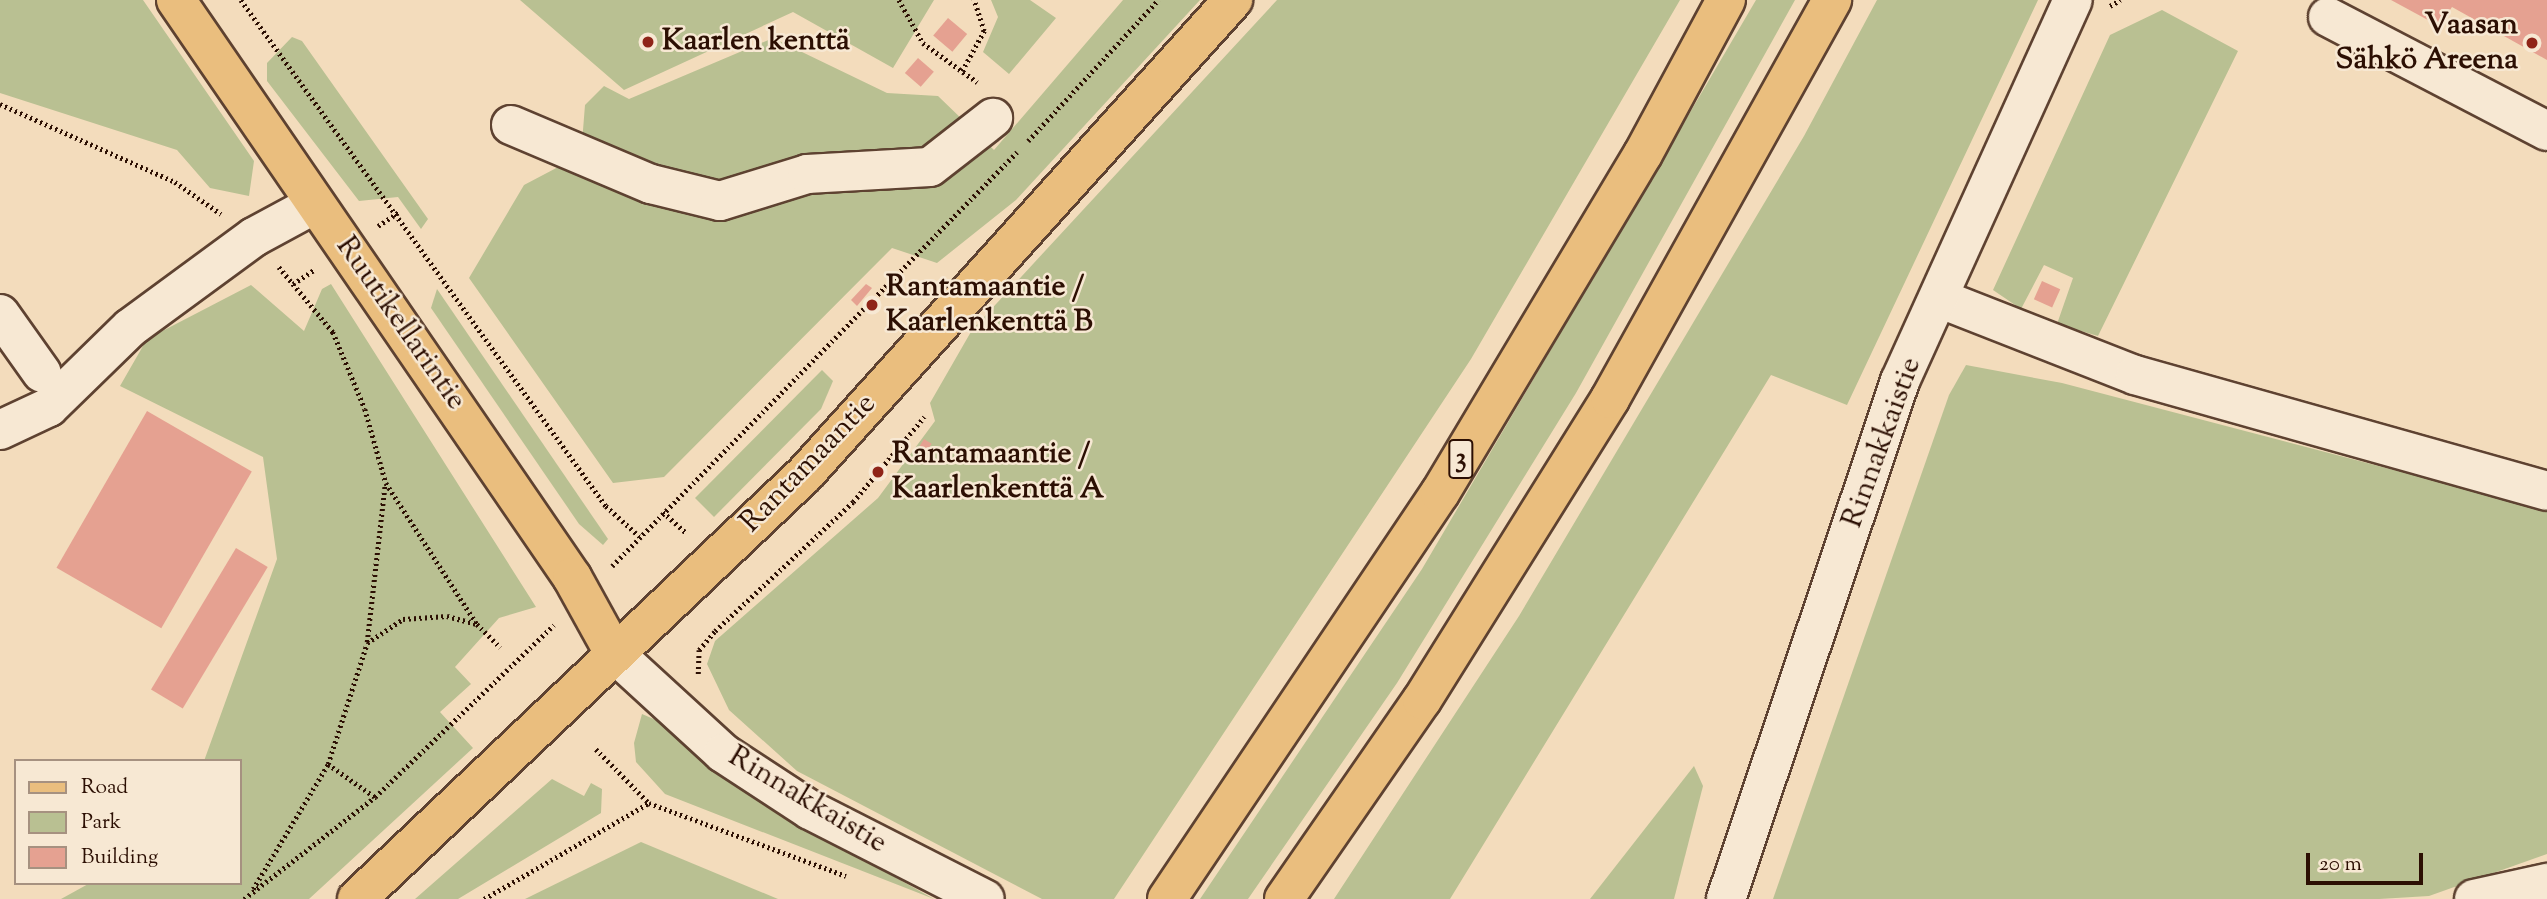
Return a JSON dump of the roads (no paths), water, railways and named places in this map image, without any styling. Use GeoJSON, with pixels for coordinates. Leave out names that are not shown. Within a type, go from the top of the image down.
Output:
{"type":"FeatureCollection","features":[{"type":"Feature","properties":{"kind":"main road","name":"Ruutikellarintie"},"geometry":{"type":"LineString","coordinates":[[176,0],[584,596],[614,653]]}},
{"type":"Feature","properties":{"kind":"main road","name":"Rantamaantie"},"geometry":{"type":"LineString","coordinates":[[357,899],[805,474],[1233,0]]}},
{"type":"Feature","properties":{"kind":"main road","name":"3"},"geometry":{"type":"LineString","coordinates":[[1167,899],[1440,493],[1643,154],[1726,0]]}},
{"type":"Feature","properties":{"kind":"main road"},"geometry":{"type":"LineString","coordinates":[[1284,899],[1422,700],[1610,399],[1832,0]]}},
{"type":"Feature","properties":{"kind":"street","name":"Rinnakkaistie"},"geometry":{"type":"LineString","coordinates":[[1726,899],[1900,381],[1941,299],[2073,0]]}},
{"type":"Feature","properties":{"kind":"street"},"geometry":{"type":"LineString","coordinates":[[2328,16],[2547,131]]}},
{"type":"Feature","properties":{"kind":"street"},"geometry":{"type":"LineString","coordinates":[[511,125],[651,184],[720,201],[807,174],[930,167],[989,103]]}},
{"type":"Feature","properties":{"kind":"street"},"geometry":{"type":"LineString","coordinates":[[0,430],[49,407],[130,328],[254,237],[315,204]]}},
{"type":"Feature","properties":{"kind":"street"},"geometry":{"type":"LineString","coordinates":[[1941,299],[2135,375],[2547,491]]}},
{"type":"Feature","properties":{"kind":"street"},"geometry":{"type":"LineString","coordinates":[[0,314],[42,373]]}},
{"type":"Feature","properties":{"kind":"street","name":"Rinnakkaistie"},"geometry":{"type":"LineString","coordinates":[[614,653],[723,753],[810,810],[985,899]]}},
{"type":"Feature","properties":{"kind":"street"},"geometry":{"type":"LineString","coordinates":[[2474,899],[2547,884]]}},
{"type":"Feature","properties":{"kind":"place","name":"Kaarlen kenttä"},"geometry":{"type":"Point","coordinates":[648,42]}},
{"type":"Feature","properties":{"kind":"place","name":"Vaasan Sähkö Areena"},"geometry":{"type":"Point","coordinates":[2532,43]}},
{"type":"Feature","properties":{"kind":"place","name":"Rantamaantie / Kaarlenkenttä B"},"geometry":{"type":"Point","coordinates":[872,305]}},
{"type":"Feature","properties":{"kind":"place","name":"Rantamaantie / Kaarlenkenttä A"},"geometry":{"type":"Point","coordinates":[878,472]}}]}
